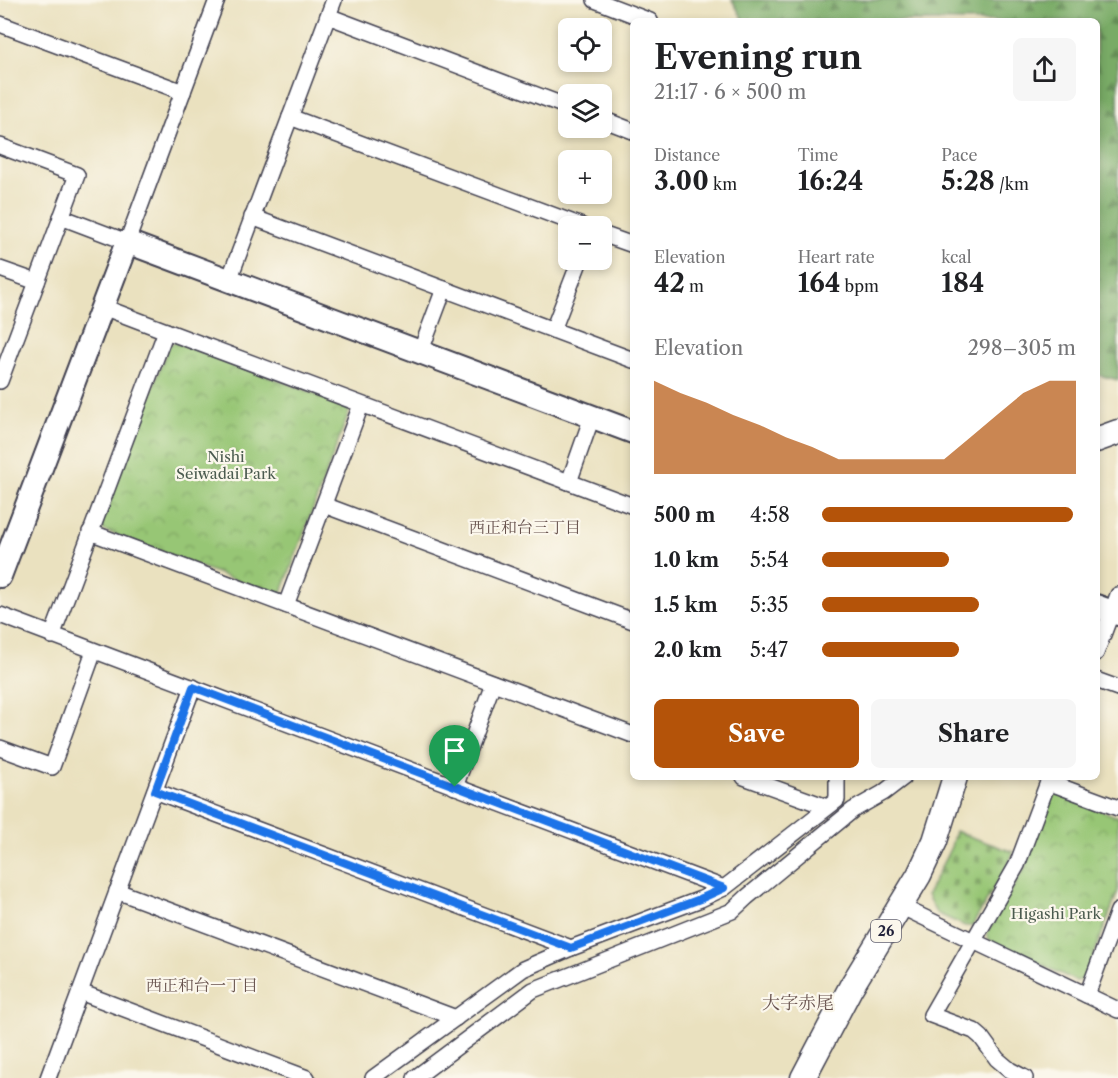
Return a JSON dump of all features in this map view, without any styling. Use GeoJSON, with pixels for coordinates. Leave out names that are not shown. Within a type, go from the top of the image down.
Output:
{"type":"FeatureCollection","features":[{"type":"Feature","properties":{"kind":"main road"},"geometry":{"type":"LineString","coordinates":[[1100,439],[1118,432]]}},
{"type":"Feature","properties":{"kind":"main road","name":"26"},"geometry":{"type":"LineString","coordinates":[[803,1078],[851,987],[920,875],[935,841],[954,780]]}},
{"type":"Feature","properties":{"kind":"street"},"geometry":{"type":"LineString","coordinates":[[0,576],[217,0]]}},
{"type":"Feature","properties":{"kind":"street"},"geometry":{"type":"LineString","coordinates":[[229,280],[334,0]]}},
{"type":"Feature","properties":{"kind":"street"},"geometry":{"type":"LineString","coordinates":[[595,0],[642,18]]}},
{"type":"Feature","properties":{"kind":"street"},"geometry":{"type":"LineString","coordinates":[[328,16],[558,103]]}},
{"type":"Feature","properties":{"kind":"street"},"geometry":{"type":"LineString","coordinates":[[0,24],[183,92]]}},
{"type":"Feature","properties":{"kind":"street"},"geometry":{"type":"LineString","coordinates":[[290,117],[558,217]]}},
{"type":"Feature","properties":{"kind":"street"},"geometry":{"type":"LineString","coordinates":[[612,123],[630,130]]}},
{"type":"Feature","properties":{"kind":"street"},"geometry":{"type":"LineString","coordinates":[[0,146],[77,175],[0,381]]}},
{"type":"Feature","properties":{"kind":"street"},"geometry":{"type":"LineString","coordinates":[[61,217],[630,431]]}},
{"type":"Feature","properties":{"kind":"street"},"geometry":{"type":"LineString","coordinates":[[252,218],[630,359]]}},
{"type":"Feature","properties":{"kind":"street"},"geometry":{"type":"LineString","coordinates":[[612,238],[630,244]]}},
{"type":"Feature","properties":{"kind":"street"},"geometry":{"type":"LineString","coordinates":[[0,268],[37,282]]}},
{"type":"Feature","properties":{"kind":"street"},"geometry":{"type":"LineString","coordinates":[[554,330],[576,270]]}},
{"type":"Feature","properties":{"kind":"street"},"geometry":{"type":"LineString","coordinates":[[420,353],[444,289]]}},
{"type":"Feature","properties":{"kind":"street"},"geometry":{"type":"LineString","coordinates":[[103,307],[630,505]]}},
{"type":"Feature","properties":{"kind":"street"},"geometry":{"type":"LineString","coordinates":[[52,636],[166,331]]}},
{"type":"Feature","properties":{"kind":"street"},"geometry":{"type":"LineString","coordinates":[[286,605],[361,405]]}},
{"type":"Feature","properties":{"kind":"street"},"geometry":{"type":"LineString","coordinates":[[569,482],[592,417]]}},
{"type":"Feature","properties":{"kind":"street"},"geometry":{"type":"LineString","coordinates":[[324,505],[630,620]]}},
{"type":"Feature","properties":{"kind":"street"},"geometry":{"type":"LineString","coordinates":[[90,532],[630,734]]}},
{"type":"Feature","properties":{"kind":"street"},"geometry":{"type":"LineString","coordinates":[[1100,640],[1111,606]]}},
{"type":"Feature","properties":{"kind":"street"},"geometry":{"type":"LineString","coordinates":[[0,615],[724,888]]}},
{"type":"Feature","properties":{"kind":"street"},"geometry":{"type":"LineString","coordinates":[[0,748],[52,767],[94,651]]}},
{"type":"Feature","properties":{"kind":"street"},"geometry":{"type":"LineString","coordinates":[[1100,681],[1118,688]]}},
{"type":"Feature","properties":{"kind":"street"},"geometry":{"type":"LineString","coordinates":[[455,787],[493,683]]}},
{"type":"Feature","properties":{"kind":"street"},"geometry":{"type":"LineString","coordinates":[[48,1078],[193,687]]}},
{"type":"Feature","properties":{"kind":"street"},"geometry":{"type":"LineString","coordinates":[[752,780],[827,807]]}},
{"type":"Feature","properties":{"kind":"street"},"geometry":{"type":"LineString","coordinates":[[373,1078],[523,969],[724,888],[837,800],[837,780]]}},
{"type":"Feature","properties":{"kind":"street"},"geometry":{"type":"LineString","coordinates":[[415,1078],[533,990],[732,911],[853,810],[900,780]]}},
{"type":"Feature","properties":{"kind":"street"},"geometry":{"type":"LineString","coordinates":[[1025,1078],[1010,1070],[997,1059],[981,1036],[974,1031],[931,1015],[1017,865],[1049,780]]}},
{"type":"Feature","properties":{"kind":"street"},"geometry":{"type":"LineString","coordinates":[[1051,780],[1118,808]]}},
{"type":"Feature","properties":{"kind":"street"},"geometry":{"type":"LineString","coordinates":[[155,791],[571,948]]}},
{"type":"Feature","properties":{"kind":"street"},"geometry":{"type":"LineString","coordinates":[[117,891],[456,1018]]}},
{"type":"Feature","properties":{"kind":"street"},"geometry":{"type":"LineString","coordinates":[[902,907],[1118,1010]]}},
{"type":"Feature","properties":{"kind":"street"},"geometry":{"type":"LineString","coordinates":[[1087,995],[1118,911]]}},
{"type":"Feature","properties":{"kind":"street"},"geometry":{"type":"LineString","coordinates":[[80,992],[307,1078]]}},
{"type":"Feature","properties":{"kind":"green space"},"geometry":{"type":"Polygon","coordinates":[[[732,0],[1118,0],[1118,380],[1100,376],[1100,18],[742,18],[732,0]]]}},
{"type":"Feature","properties":{"kind":"green space","name":"Nishi Seiwadai Park"},"geometry":{"type":"Polygon","coordinates":[[[175,342],[346,405],[349,412],[282,592],[275,595],[103,530],[101,523],[169,345],[175,342]]]}},
{"type":"Feature","properties":{"kind":"green space","name":"Higashi Park"},"geometry":{"type":"Polygon","coordinates":[[[1059,794],[1118,817],[1118,891],[1085,979],[1076,981],[989,940],[987,932],[1025,867],[1049,797],[1059,794]]]}},
{"type":"Feature","properties":{"kind":"green space"},"geometry":{"type":"Polygon","coordinates":[[[955,831],[1013,852],[972,926],[965,926],[936,913],[927,895],[951,847],[955,831]]]}},
{"type":"Feature","properties":{"kind":"district","name":"西正和台三丁目"},"geometry":{"type":"Point","coordinates":[525,527]}},
{"type":"Feature","properties":{"kind":"district","name":"西正和台一丁目"},"geometry":{"type":"Point","coordinates":[202,985]}},
{"type":"Feature","properties":{"kind":"district","name":"大字赤尾"},"geometry":{"type":"Point","coordinates":[798,1003]}},
{"type":"Feature","properties":{"kind":"route"},"geometry":{"type":"LineString","coordinates":[[193,687],[455,787],[724,888],[571,948],[155,791],[193,687]]}}]}
